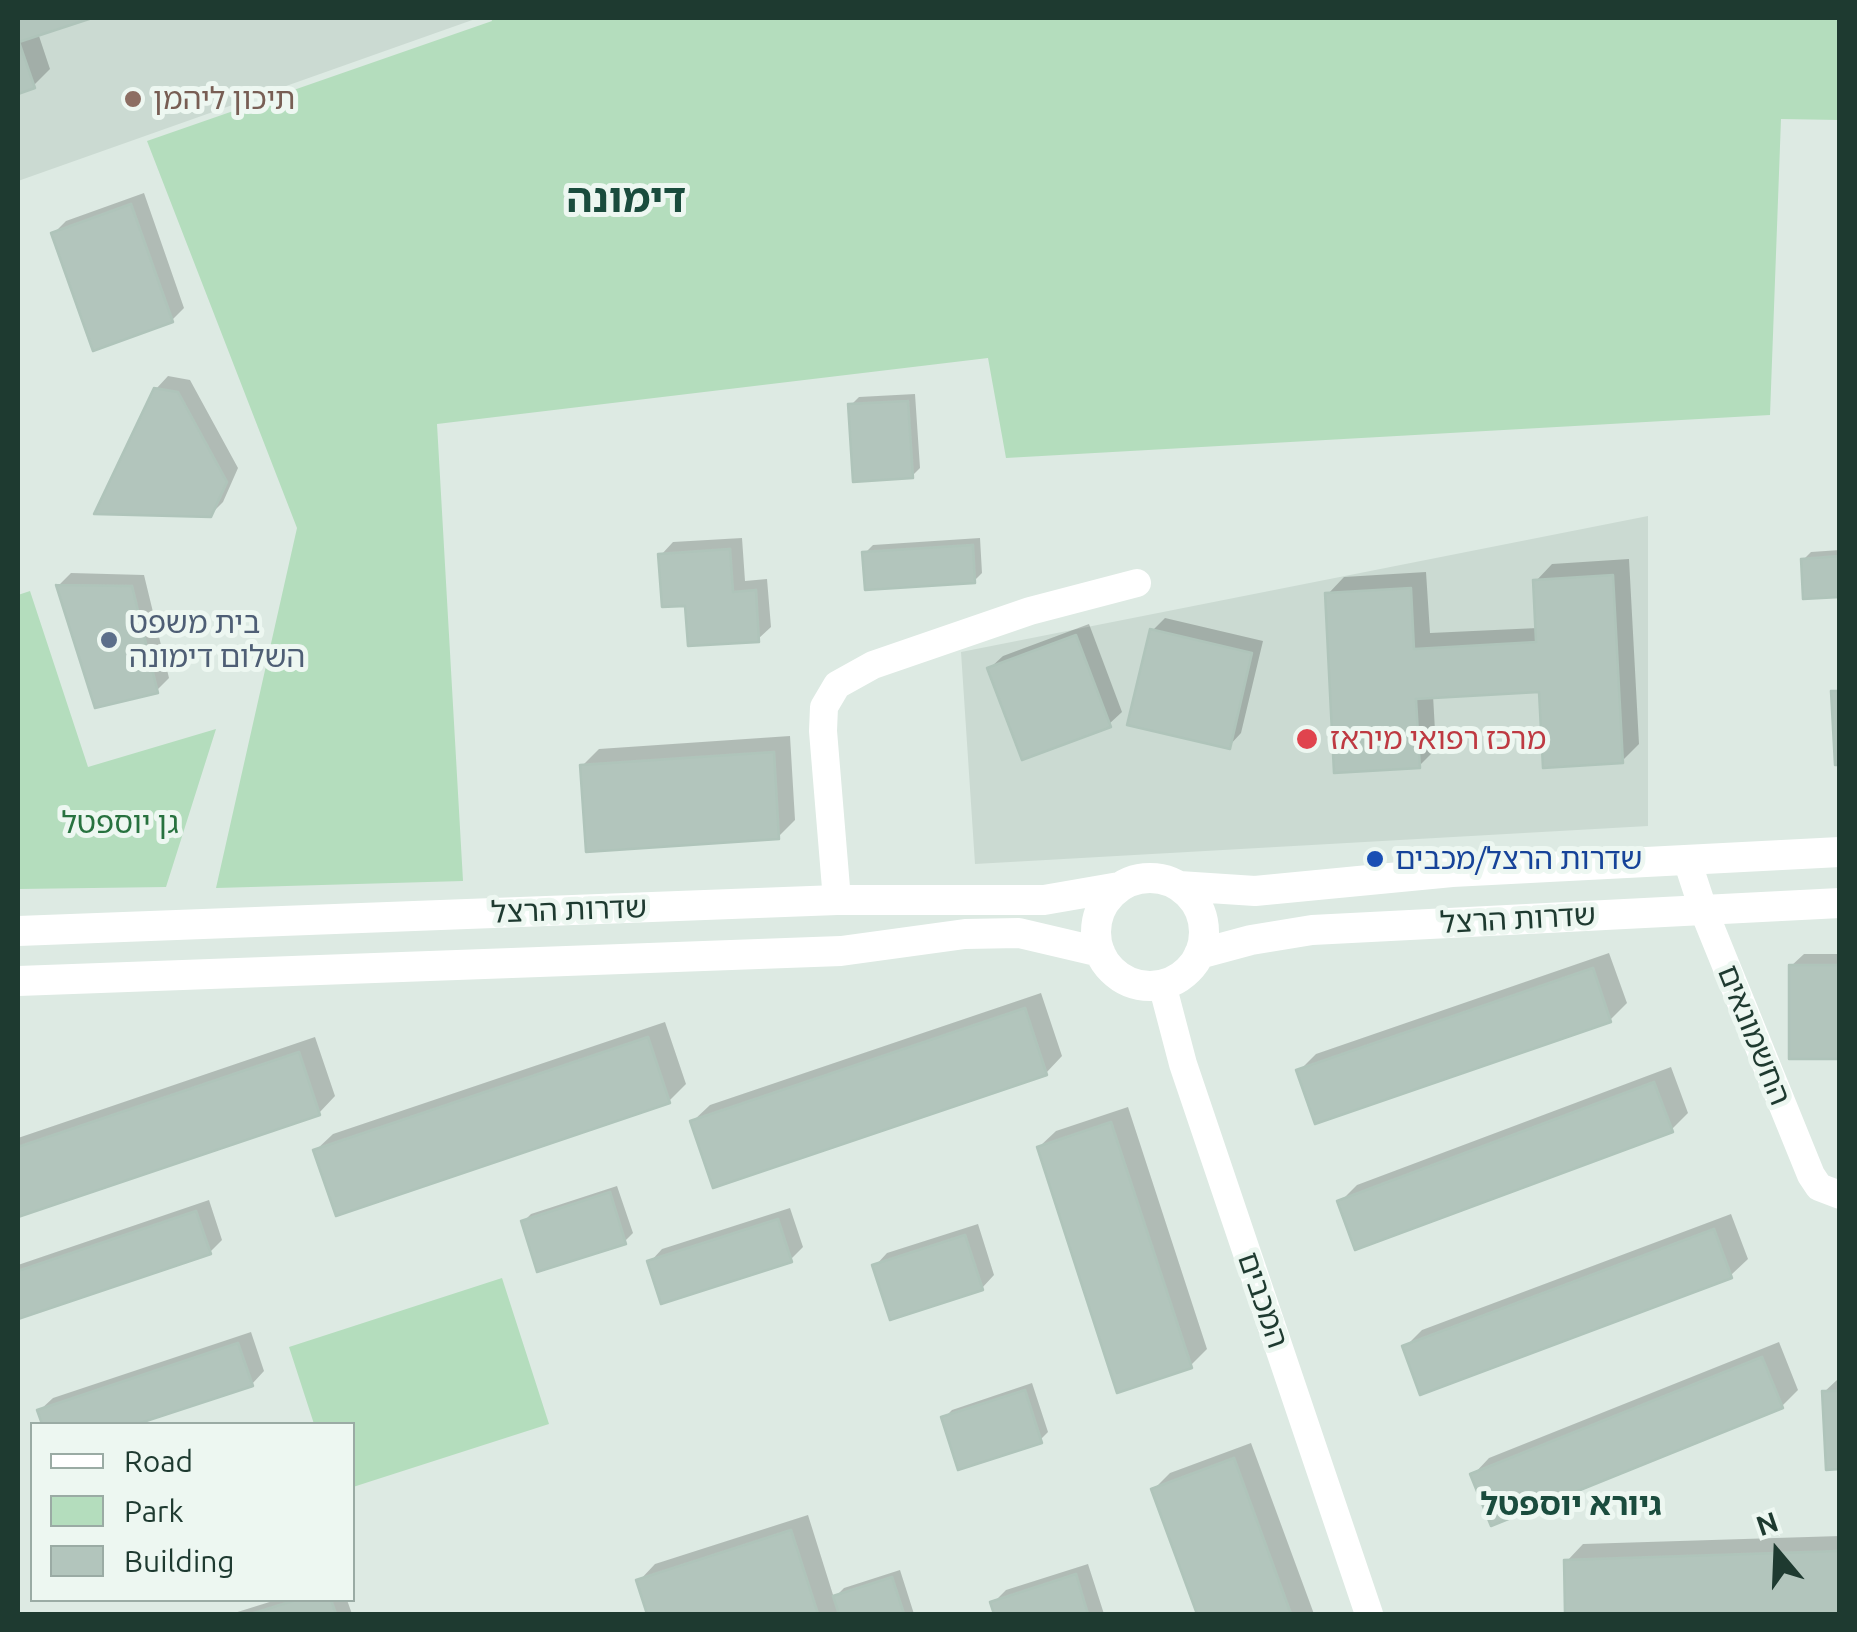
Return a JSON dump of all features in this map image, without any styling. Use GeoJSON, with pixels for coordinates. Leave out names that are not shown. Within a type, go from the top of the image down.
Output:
{"type":"FeatureCollection","features":[{"type":"Feature","properties":{"kind":"main road","name":"שדרות הרצל"},"geometry":{"type":"LineString","coordinates":[[1179,886],[1255,891],[1452,872],[1840,852]]}},
{"type":"Feature","properties":{"kind":"main road"},"geometry":{"type":"LineString","coordinates":[[1149,877],[1179,886],[1199,909],[1204,924],[1199,954],[1178,978],[1162,984],[1132,983],[1107,966],[1096,934],[1098,916],[1119,887],[1149,877]]}},
{"type":"Feature","properties":{"kind":"main road","name":"שדרות הרצל"},"geometry":{"type":"LineString","coordinates":[[18,930],[837,900],[1044,900],[1119,887]]}},
{"type":"Feature","properties":{"kind":"main road","name":"שדרות הרצל"},"geometry":{"type":"LineString","coordinates":[[1199,954],[1312,930],[1840,902]]}},
{"type":"Feature","properties":{"kind":"main road","name":"שדרות הרצל"},"geometry":{"type":"LineString","coordinates":[[18,982],[822,952],[965,934],[1019,933],[1100,952]]}},
{"type":"Feature","properties":{"kind":"street"},"geometry":{"type":"LineString","coordinates":[[837,900],[823,732],[824,707],[836,685],[874,665],[1012,618],[1137,583]]}},
{"type":"Feature","properties":{"kind":"street","name":"החשמונאים"},"geometry":{"type":"LineString","coordinates":[[1687,860],[1703,910],[1811,1175],[1820,1187],[1840,1196]]}},
{"type":"Feature","properties":{"kind":"street","name":"המכבים"},"geometry":{"type":"LineString","coordinates":[[1162,984],[1184,1064],[1370,1614]]}},
{"type":"Feature","properties":{"kind":"shaded area","name":"תיכון ליהמן"},"geometry":{"type":"Polygon","coordinates":[[[18,18],[478,18],[18,181],[18,18]]]}},
{"type":"Feature","properties":{"kind":"shaded area","name":"מרכז רפואי מיראז"},"geometry":{"type":"Polygon","coordinates":[[[1648,516],[1648,826],[975,864],[961,652],[1648,516]]]}},
{"type":"Feature","properties":{"kind":"green space"},"geometry":{"type":"Polygon","coordinates":[[[491,18],[1839,18],[1839,120],[1781,119],[1770,415],[1006,458],[988,358],[437,424],[463,881],[216,888],[297,528],[147,141],[492,21],[491,18]]]}},
{"type":"Feature","properties":{"kind":"green space","name":"גן יוספטל"},"geometry":{"type":"Polygon","coordinates":[[[30,591],[88,767],[216,729],[166,887],[18,889],[18,595],[30,591]]]}},
{"type":"Feature","properties":{"kind":"green space"},"geometry":{"type":"Polygon","coordinates":[[[502,1278],[549,1424],[355,1486],[355,1422],[313,1422],[289,1347],[502,1278]]]}},
{"type":"Feature","properties":{"kind":"building"},"geometry":{"type":"Polygon","coordinates":[[[18,18],[92,18],[19,42],[35,88],[18,94],[18,18]]]}},
{"type":"Feature","properties":{"kind":"building"},"geometry":{"type":"Polygon","coordinates":[[[131,204],[173,322],[93,351],[51,233],[131,204]]]}},
{"type":"Feature","properties":{"kind":"building"},"geometry":{"type":"Polygon","coordinates":[[[154,388],[178,392],[227,482],[211,517],[94,514],[154,388]]]}},
{"type":"Feature","properties":{"kind":"building"},"geometry":{"type":"Polygon","coordinates":[[[908,401],[913,478],[853,482],[848,404],[908,401]]]}},
{"type":"Feature","properties":{"kind":"building"},"geometry":{"type":"Polygon","coordinates":[[[973,545],[975,583],[865,590],[862,552],[973,545]]]}},
{"type":"Feature","properties":{"kind":"building"},"geometry":{"type":"Polygon","coordinates":[[[730,549],[733,592],[756,590],[759,642],[688,646],[685,606],[662,607],[658,554],[730,549]]]}},
{"type":"Feature","properties":{"kind":"building"},"geometry":{"type":"Polygon","coordinates":[[[1840,556],[1840,597],[1803,599],[1801,559],[1840,556]]]}},
{"type":"Feature","properties":{"kind":"building"},"geometry":{"type":"Polygon","coordinates":[[[1613,575],[1623,763],[1543,768],[1539,692],[1416,699],[1420,768],[1334,773],[1325,593],[1411,588],[1414,649],[1536,642],[1533,580],[1613,575]]]}},
{"type":"Feature","properties":{"kind":"building","name":"בית משפט השלום דימונה"},"geometry":{"type":"Polygon","coordinates":[[[56,585],[132,586],[158,693],[95,708],[56,585]]]}},
{"type":"Feature","properties":{"kind":"building"},"geometry":{"type":"Polygon","coordinates":[[[1150,629],[1252,653],[1230,749],[1127,725],[1150,629]]]}},
{"type":"Feature","properties":{"kind":"building"},"geometry":{"type":"Polygon","coordinates":[[[1076,635],[1111,727],[1022,760],[987,668],[1076,635]]]}},
{"type":"Feature","properties":{"kind":"building"},"geometry":{"type":"Polygon","coordinates":[[[1831,691],[1840,691],[1840,765],[1835,765],[1831,691]]]}},
{"type":"Feature","properties":{"kind":"building"},"geometry":{"type":"Polygon","coordinates":[[[774,752],[779,839],[586,852],[580,765],[774,752]]]}},
{"type":"Feature","properties":{"kind":"building"},"geometry":{"type":"Polygon","coordinates":[[[1789,965],[1840,965],[1840,1059],[1789,1059],[1789,965]]]}},
{"type":"Feature","properties":{"kind":"building"},"geometry":{"type":"Polygon","coordinates":[[[1593,968],[1611,1022],[1315,1124],[1296,1070],[1593,968]]]}},
{"type":"Feature","properties":{"kind":"building"},"geometry":{"type":"Polygon","coordinates":[[[1025,1008],[1047,1075],[713,1188],[690,1121],[1025,1008]]]}},
{"type":"Feature","properties":{"kind":"building"},"geometry":{"type":"Polygon","coordinates":[[[648,1037],[670,1103],[336,1216],[313,1150],[648,1037]]]}},
{"type":"Feature","properties":{"kind":"building"},"geometry":{"type":"Polygon","coordinates":[[[299,1052],[320,1115],[18,1217],[18,1147],[299,1052]]]}},
{"type":"Feature","properties":{"kind":"building"},"geometry":{"type":"Polygon","coordinates":[[[1654,1082],[1673,1132],[1355,1250],[1337,1201],[1654,1082]]]}},
{"type":"Feature","properties":{"kind":"building"},"geometry":{"type":"Polygon","coordinates":[[[1111,1122],[1192,1368],[1117,1393],[1037,1147],[1111,1122]]]}},
{"type":"Feature","properties":{"kind":"building"},"geometry":{"type":"Polygon","coordinates":[[[610,1192],[626,1244],[537,1272],[521,1221],[610,1192]]]}},
{"type":"Feature","properties":{"kind":"building"},"geometry":{"type":"Polygon","coordinates":[[[196,1211],[211,1254],[18,1319],[18,1271],[196,1211]]]}},
{"type":"Feature","properties":{"kind":"building"},"geometry":{"type":"Polygon","coordinates":[[[778,1219],[792,1262],[661,1304],[647,1261],[778,1219]]]}},
{"type":"Feature","properties":{"kind":"building"},"geometry":{"type":"Polygon","coordinates":[[[1714,1229],[1732,1278],[1420,1395],[1402,1346],[1714,1229]]]}},
{"type":"Feature","properties":{"kind":"building"},"geometry":{"type":"Polygon","coordinates":[[[965,1235],[983,1290],[890,1320],[872,1265],[965,1235]]]}},
{"type":"Feature","properties":{"kind":"building"},"geometry":{"type":"Polygon","coordinates":[[[238,1343],[253,1386],[143,1422],[41,1422],[37,1410],[238,1343]]]}},
{"type":"Feature","properties":{"kind":"building"},"geometry":{"type":"Polygon","coordinates":[[[1762,1357],[1783,1408],[1491,1526],[1470,1474],[1762,1357]]]}},
{"type":"Feature","properties":{"kind":"building"},"geometry":{"type":"Polygon","coordinates":[[[1025,1390],[1042,1443],[958,1470],[941,1417],[1025,1390]]]}},
{"type":"Feature","properties":{"kind":"building"},"geometry":{"type":"Polygon","coordinates":[[[1822,1391],[1840,1391],[1840,1469],[1826,1470],[1822,1391]]]}},
{"type":"Feature","properties":{"kind":"building"},"geometry":{"type":"Polygon","coordinates":[[[1234,1458],[1291,1614],[1197,1614],[1151,1489],[1234,1458]]]}},
{"type":"Feature","properties":{"kind":"building"},"geometry":{"type":"Polygon","coordinates":[[[791,1530],[818,1614],[647,1614],[636,1580],[791,1530]]]}},
{"type":"Feature","properties":{"kind":"building"},"geometry":{"type":"Polygon","coordinates":[[[1840,1551],[1840,1614],[1565,1614],[1564,1560],[1840,1551]]]}},
{"type":"Feature","properties":{"kind":"building"},"geometry":{"type":"Polygon","coordinates":[[[1076,1574],[1088,1614],[994,1614],[990,1602],[1076,1574]]]}},
{"type":"Feature","properties":{"kind":"building"},"geometry":{"type":"Polygon","coordinates":[[[892,1577],[904,1614],[839,1614],[833,1596],[892,1577]]]}},
{"type":"Feature","properties":{"kind":"building"},"geometry":{"type":"Polygon","coordinates":[[[290,1602],[332,1602],[336,1614],[251,1614],[290,1602]]]}},
{"type":"Feature","properties":{"kind":"place","name":"תיכון ליהמן"},"geometry":{"type":"Point","coordinates":[133,99]}},
{"type":"Feature","properties":{"kind":"place","name":"בית משפט השלום דימונה"},"geometry":{"type":"Point","coordinates":[109,640]}},
{"type":"Feature","properties":{"kind":"place","name":"מרכז רפואי מיראז"},"geometry":{"type":"Point","coordinates":[1307,739]}},
{"type":"Feature","properties":{"kind":"place","name":"שדרות הרצל/מכבים"},"geometry":{"type":"Point","coordinates":[1375,859]}},
{"type":"Feature","properties":{"kind":"district","name":"דימונה"},"geometry":{"type":"Point","coordinates":[626,199]}},
{"type":"Feature","properties":{"kind":"district","name":"גיורא יוספטל"},"geometry":{"type":"Point","coordinates":[1571,1504]}}]}
